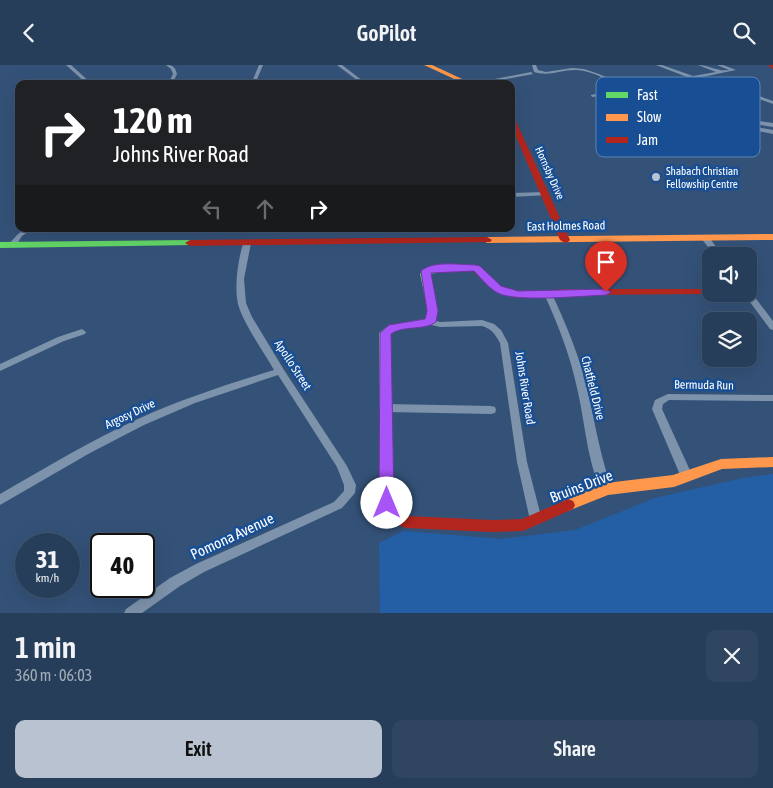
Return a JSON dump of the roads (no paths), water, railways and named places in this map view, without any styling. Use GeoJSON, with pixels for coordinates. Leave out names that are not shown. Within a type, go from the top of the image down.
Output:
{"type":"FeatureCollection","features":[{"type":"Feature","properties":{"kind":"street"},"geometry":{"type":"LineString","coordinates":[[68,65],[85,80]]}},
{"type":"Feature","properties":{"kind":"street"},"geometry":{"type":"LineString","coordinates":[[168,65],[173,68],[175,74],[172,80]]}},
{"type":"Feature","properties":{"kind":"street"},"geometry":{"type":"LineString","coordinates":[[255,80],[261,65]]}},
{"type":"Feature","properties":{"kind":"street"},"geometry":{"type":"LineString","coordinates":[[339,65],[360,80]]}},
{"type":"Feature","properties":{"kind":"street"},"geometry":{"type":"LineString","coordinates":[[427,65],[461,80]]}},
{"type":"Feature","properties":{"kind":"street"},"geometry":{"type":"LineString","coordinates":[[534,65],[536,71],[544,74],[573,69],[584,70],[601,77]]}},
{"type":"Feature","properties":{"kind":"street"},"geometry":{"type":"LineString","coordinates":[[658,65],[690,77]]}},
{"type":"Feature","properties":{"kind":"street"},"geometry":{"type":"LineString","coordinates":[[700,65],[721,73]]}},
{"type":"Feature","properties":{"kind":"street"},"geometry":{"type":"LineString","coordinates":[[699,77],[734,70],[719,65]]}},
{"type":"Feature","properties":{"kind":"street"},"geometry":{"type":"LineString","coordinates":[[492,80],[531,73]]}},
{"type":"Feature","properties":{"kind":"street"},"geometry":{"type":"LineString","coordinates":[[760,98],[773,103]]}},
{"type":"Feature","properties":{"kind":"street"},"geometry":{"type":"LineString","coordinates":[[760,123],[773,125]]}},
{"type":"Feature","properties":{"kind":"street","name":"Hornsby Drive"},"geometry":{"type":"LineString","coordinates":[[515,126],[565,240]]}},
{"type":"Feature","properties":{"kind":"street"},"geometry":{"type":"LineString","coordinates":[[760,130],[773,132]]}},
{"type":"Feature","properties":{"kind":"street"},"geometry":{"type":"LineString","coordinates":[[515,195],[546,194]]}},
{"type":"Feature","properties":{"kind":"street"},"geometry":{"type":"LineString","coordinates":[[12,245],[20,232]]}},
{"type":"Feature","properties":{"kind":"street","name":"East Holmes Road"},"geometry":{"type":"LineString","coordinates":[[0,245],[773,237]]}},
{"type":"Feature","properties":{"kind":"street"},"geometry":{"type":"LineString","coordinates":[[705,238],[712,247]]}},
{"type":"Feature","properties":{"kind":"street","name":"Apollo Street"},"geometry":{"type":"LineString","coordinates":[[247,243],[240,279],[242,303],[248,317],[280,371],[342,466],[350,485],[349,493]]}},
{"type":"Feature","properties":{"kind":"street"},"geometry":{"type":"LineString","coordinates":[[430,322],[432,311],[425,274],[432,269],[476,268],[497,288],[504,292],[518,295],[571,292],[702,292]]}},
{"type":"Feature","properties":{"kind":"street","name":"Chatfield Drive"},"geometry":{"type":"LineString","coordinates":[[548,294],[567,335],[581,387],[597,461],[606,489]]}},
{"type":"Feature","properties":{"kind":"street"},"geometry":{"type":"LineString","coordinates":[[754,302],[773,327]]}},
{"type":"Feature","properties":{"kind":"street","name":"Johns River Road"},"geometry":{"type":"LineString","coordinates":[[399,520],[390,511],[387,503],[385,333],[393,327],[430,322],[442,324],[488,324],[498,330],[504,343],[522,462],[536,520]]}},
{"type":"Feature","properties":{"kind":"street"},"geometry":{"type":"LineString","coordinates":[[0,368],[61,339],[82,332]]}},
{"type":"Feature","properties":{"kind":"street","name":"Argosy Drive"},"geometry":{"type":"LineString","coordinates":[[0,500],[104,440],[141,422],[189,401],[280,371]]}},
{"type":"Feature","properties":{"kind":"street","name":"Bermuda Run"},"geometry":{"type":"LineString","coordinates":[[687,477],[657,409],[658,402],[668,397],[773,398]]}},
{"type":"Feature","properties":{"kind":"street"},"geometry":{"type":"LineString","coordinates":[[387,408],[491,410]]}},
{"type":"Feature","properties":{"kind":"street","name":"Bruins Drive"},"geometry":{"type":"LineString","coordinates":[[399,520],[406,522],[523,525],[606,489],[660,483],[687,477],[721,464],[773,462]]}},
{"type":"Feature","properties":{"kind":"street","name":"Pomona Avenue"},"geometry":{"type":"LineString","coordinates":[[131,613],[175,582],[200,568],[338,505],[349,493]]}},
{"type":"Feature","properties":{"kind":"place","name":"Shabach Christian Fellowship Centre"},"geometry":{"type":"Point","coordinates":[656,177]}}]}
